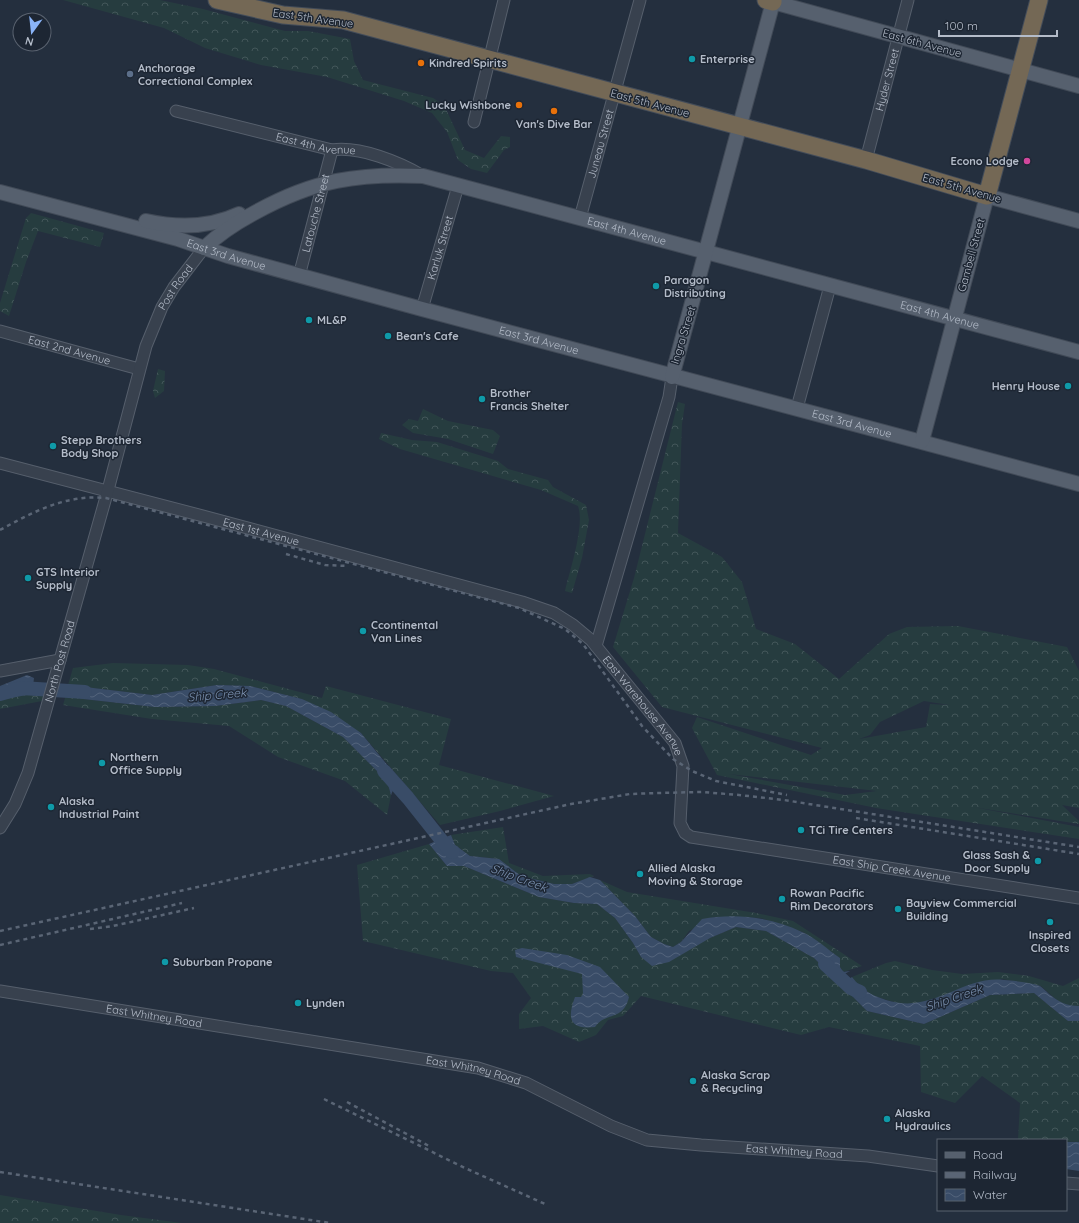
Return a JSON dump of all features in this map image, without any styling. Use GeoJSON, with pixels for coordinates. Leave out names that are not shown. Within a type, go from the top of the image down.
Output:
{"type":"FeatureCollection","features":[{"type":"Feature","properties":{"kind":"highway","name":"East 5th Avenue"},"geometry":{"type":"LineString","coordinates":[[217,0],[284,15],[343,20],[614,94],[866,160],[987,196]]}},
{"type":"Feature","properties":{"kind":"highway","name":"Gambell Street"},"geometry":{"type":"LineString","coordinates":[[987,196],[1039,0]]}},
{"type":"Feature","properties":{"kind":"main road","name":"East 6th Avenue"},"geometry":{"type":"LineString","coordinates":[[770,1],[1079,86]]}},
{"type":"Feature","properties":{"kind":"main road","name":"Ingra Street"},"geometry":{"type":"LineString","coordinates":[[672,376],[676,356],[680,350],[740,127],[770,1]]}},
{"type":"Feature","properties":{"kind":"main road","name":"Post Road"},"geometry":{"type":"LineString","coordinates":[[204,248],[230,226],[285,196],[323,183],[348,178],[386,174],[423,176]]}},
{"type":"Feature","properties":{"kind":"main road","name":"East 4th Avenue"},"geometry":{"type":"LineString","coordinates":[[423,176],[1079,352]]}},
{"type":"Feature","properties":{"kind":"main road"},"geometry":{"type":"LineString","coordinates":[[128,225],[146,221],[163,225],[190,226],[213,224],[284,192],[323,183]]}},
{"type":"Feature","properties":{"kind":"main road","name":"East 3rd Avenue"},"geometry":{"type":"LineString","coordinates":[[0,192],[178,239],[299,276],[1079,484]]}},
{"type":"Feature","properties":{"kind":"main road","name":"East 5th Avenue"},"geometry":{"type":"LineString","coordinates":[[987,196],[1079,221]]}},
{"type":"Feature","properties":{"kind":"main road","name":"Gambell Street"},"geometry":{"type":"LineString","coordinates":[[922,441],[987,196]]}},
{"type":"Feature","properties":{"kind":"main road"},"geometry":{"type":"LineString","coordinates":[[680,350],[680,370],[696,377],[703,384]]}},
{"type":"Feature","properties":{"kind":"street"},"geometry":{"type":"LineString","coordinates":[[474,122],[504,0]]}},
{"type":"Feature","properties":{"kind":"street","name":"Juneau Street"},"geometry":{"type":"LineString","coordinates":[[580,218],[640,0]]}},
{"type":"Feature","properties":{"kind":"street","name":"Hyder Street"},"geometry":{"type":"LineString","coordinates":[[866,160],[908,0]]}},
{"type":"Feature","properties":{"kind":"street","name":"East 4th Avenue"},"geometry":{"type":"LineString","coordinates":[[176,111],[332,150],[346,148],[402,164],[423,176]]}},
{"type":"Feature","properties":{"kind":"street","name":"Latouche Street"},"geometry":{"type":"LineString","coordinates":[[299,276],[332,150]]}},
{"type":"Feature","properties":{"kind":"street","name":"Karluk Street"},"geometry":{"type":"LineString","coordinates":[[422,309],[458,186]]}},
{"type":"Feature","properties":{"kind":"street","name":"Post Road"},"geometry":{"type":"LineString","coordinates":[[108,490],[139,370],[153,328],[162,307],[174,287],[204,248]]}},
{"type":"Feature","properties":{"kind":"street"},"geometry":{"type":"LineString","coordinates":[[797,408],[830,286]]}},
{"type":"Feature","properties":{"kind":"street","name":"East 2nd Avenue"},"geometry":{"type":"LineString","coordinates":[[0,331],[139,370]]}},
{"type":"Feature","properties":{"kind":"street","name":"Ingra Street"},"geometry":{"type":"LineString","coordinates":[[596,646],[669,397],[672,376]]}},
{"type":"Feature","properties":{"kind":"street","name":"East 1st Avenue"},"geometry":{"type":"LineString","coordinates":[[0,463],[108,490],[522,602]]}},
{"type":"Feature","properties":{"kind":"street","name":"North Post Road"},"geometry":{"type":"LineString","coordinates":[[0,828],[21,792],[108,490]]}},
{"type":"Feature","properties":{"kind":"street","name":"East Warehouse Avenue"},"geometry":{"type":"LineString","coordinates":[[522,602],[546,610],[562,618],[583,633],[596,646],[670,736],[678,750],[684,766],[680,823],[685,833],[690,837],[704,840]]}},
{"type":"Feature","properties":{"kind":"street"},"geometry":{"type":"LineString","coordinates":[[0,671],[60,660]]}},
{"type":"Feature","properties":{"kind":"street","name":"East Ship Creek Avenue"},"geometry":{"type":"LineString","coordinates":[[704,840],[1079,898]]}},
{"type":"Feature","properties":{"kind":"street","name":"East Whitney Road"},"geometry":{"type":"LineString","coordinates":[[0,991],[478,1068],[526,1083],[611,1126],[647,1140],[701,1146],[868,1156],[937,1166]]}},
{"type":"Feature","properties":{"kind":"street"},"geometry":{"type":"LineString","coordinates":[[1067,1183],[1079,1184]]}},
{"type":"Feature","properties":{"kind":"green space"},"geometry":{"type":"Polygon","coordinates":[[[63,0],[160,0],[203,9],[285,31],[308,31],[350,39],[354,61],[363,80],[433,98],[444,105],[465,150],[484,158],[501,136],[510,137],[510,147],[504,150],[487,173],[471,169],[458,160],[447,132],[432,113],[404,101],[327,77],[261,65],[205,48],[164,28],[63,0]]]}},
{"type":"Feature","properties":{"kind":"green space"},"geometry":{"type":"Polygon","coordinates":[[[31,213],[104,233],[100,247],[38,231],[26,262],[9,316],[0,311],[0,303],[26,218],[31,213]]]}},
{"type":"Feature","properties":{"kind":"green space"},"geometry":{"type":"Polygon","coordinates":[[[158,369],[165,371],[164,391],[155,398],[153,391],[158,369]]]}},
{"type":"Feature","properties":{"kind":"green space"},"geometry":{"type":"Polygon","coordinates":[[[678,402],[685,404],[682,424],[678,533],[722,557],[742,582],[756,629],[795,644],[839,679],[889,634],[907,627],[958,626],[1067,647],[1079,671],[1079,808],[1062,805],[1079,821],[1079,824],[973,807],[1079,827],[1079,839],[876,808],[717,775],[692,728],[697,717],[811,755],[822,748],[662,707],[613,647],[634,578],[678,402]],[[924,701],[880,722],[870,735],[859,739],[926,727],[930,704],[949,705],[924,701]],[[729,774],[845,795],[877,791],[729,774]]]}},
{"type":"Feature","properties":{"kind":"green space"},"geometry":{"type":"Polygon","coordinates":[[[423,409],[448,421],[493,430],[500,436],[493,454],[448,439],[413,433],[402,425],[409,419],[418,421],[423,409]]]}},
{"type":"Feature","properties":{"kind":"green space"},"geometry":{"type":"Polygon","coordinates":[[[381,433],[412,440],[437,442],[498,461],[508,469],[548,480],[553,487],[586,505],[589,520],[582,558],[572,593],[565,591],[580,524],[578,506],[541,490],[400,449],[379,439],[381,433]]]}},
{"type":"Feature","properties":{"kind":"green space"},"geometry":{"type":"Polygon","coordinates":[[[113,663],[188,665],[214,669],[322,698],[326,686],[451,719],[439,765],[554,796],[500,811],[440,825],[361,733],[302,699],[250,686],[217,685],[152,695],[68,685],[73,668],[113,663]]]}},
{"type":"Feature","properties":{"kind":"green space"},"geometry":{"type":"Polygon","coordinates":[[[29,693],[44,696],[42,701],[0,709],[0,700],[29,693]]]}},
{"type":"Feature","properties":{"kind":"green space"},"geometry":{"type":"Polygon","coordinates":[[[66,695],[83,699],[155,707],[215,706],[261,700],[286,706],[343,737],[387,781],[391,795],[387,815],[345,781],[278,757],[229,726],[152,719],[63,705],[66,695]]]}},
{"type":"Feature","properties":{"kind":"green space"},"geometry":{"type":"Polygon","coordinates":[[[503,827],[509,863],[543,876],[590,874],[594,876],[572,884],[554,884],[521,876],[499,859],[470,856],[455,845],[451,835],[503,827]]]}},
{"type":"Feature","properties":{"kind":"green space"},"geometry":{"type":"Polygon","coordinates":[[[429,844],[447,866],[464,866],[539,897],[574,903],[597,904],[615,918],[641,957],[710,938],[736,927],[766,931],[814,958],[867,1011],[924,1024],[990,995],[1034,993],[1068,1021],[1079,1021],[1079,1142],[1067,1142],[1067,1139],[1018,1139],[1020,1103],[982,1076],[955,1103],[921,1092],[920,1046],[829,1027],[801,1035],[641,996],[623,1016],[608,1020],[596,1035],[579,1042],[543,1026],[519,1029],[519,1014],[531,998],[513,973],[491,971],[363,941],[357,865],[429,844]]]}},
{"type":"Feature","properties":{"kind":"green space"},"geometry":{"type":"Polygon","coordinates":[[[600,880],[627,892],[756,913],[793,921],[862,966],[843,972],[840,967],[840,958],[803,932],[761,918],[715,917],[689,931],[681,942],[673,947],[651,937],[635,916],[600,880]]]}},
{"type":"Feature","properties":{"kind":"green space"},"geometry":{"type":"Polygon","coordinates":[[[895,961],[932,970],[962,974],[998,972],[1029,976],[1063,986],[1079,978],[1079,1006],[1068,1006],[1059,1002],[1041,986],[1002,979],[919,1004],[900,1004],[871,995],[861,989],[852,977],[886,963],[895,961]]]}},
{"type":"Feature","properties":{"kind":"green space"},"geometry":{"type":"Polygon","coordinates":[[[0,1195],[121,1215],[182,1223],[0,1223],[0,1195]]]}},
{"type":"Feature","properties":{"kind":"water"},"geometry":{"type":"Polygon","coordinates":[[[27,675],[34,678],[32,694],[0,700],[0,686],[27,675]]]}},
{"type":"Feature","properties":{"kind":"water"},"geometry":{"type":"Polygon","coordinates":[[[68,685],[152,695],[217,685],[250,686],[302,699],[331,712],[361,733],[398,778],[391,795],[387,781],[343,737],[286,706],[261,700],[215,706],[155,707],[83,699],[66,695],[68,685]]]}},
{"type":"Feature","properties":{"kind":"water"},"geometry":{"type":"Polygon","coordinates":[[[451,835],[455,845],[470,856],[499,859],[521,876],[554,884],[572,884],[590,877],[600,880],[635,916],[651,937],[664,944],[673,947],[681,942],[702,919],[727,916],[753,918],[778,923],[807,935],[840,958],[840,967],[843,972],[850,971],[835,979],[814,958],[766,931],[736,927],[710,938],[669,962],[652,966],[641,957],[615,918],[597,904],[574,903],[539,897],[464,866],[447,866],[429,844],[451,835]]]}},
{"type":"Feature","properties":{"kind":"water"},"geometry":{"type":"Polygon","coordinates":[[[522,948],[567,955],[600,967],[629,997],[626,1005],[619,1013],[604,1019],[595,1027],[580,1027],[572,1021],[571,1011],[575,997],[581,997],[583,994],[582,974],[516,957],[515,950],[522,948]]]}},
{"type":"Feature","properties":{"kind":"water"},"geometry":{"type":"Polygon","coordinates":[[[852,977],[863,989],[871,994],[886,1000],[903,1003],[933,999],[974,983],[989,980],[1027,983],[1040,986],[1063,1003],[1079,1006],[1079,1021],[1068,1021],[1034,993],[990,995],[924,1024],[867,1011],[841,985],[852,977]]]}},
{"type":"Feature","properties":{"kind":"water"},"geometry":{"type":"Polygon","coordinates":[[[1067,1142],[1079,1142],[1079,1171],[1067,1169],[1067,1142]]]}},
{"type":"Feature","properties":{"kind":"waterway","name":"Ship Creek"},"geometry":{"type":"LineString","coordinates":[[0,694],[21,688],[85,692]]}},
{"type":"Feature","properties":{"kind":"waterway","name":"Ship Creek"},"geometry":{"type":"LineString","coordinates":[[384,771],[408,798],[450,851],[453,852]]}},
{"type":"Feature","properties":{"kind":"waterway","name":"Ship Creek"},"geometry":{"type":"LineString","coordinates":[[825,964],[851,988],[860,992]]}},
{"type":"Feature","properties":{"kind":"railway"},"geometry":{"type":"LineString","coordinates":[[0,530],[50,506],[77,499],[91,497],[106,498],[519,608],[565,629],[583,644],[642,726],[673,759],[692,771],[716,781],[787,795]]}},
{"type":"Feature","properties":{"kind":"railway"},"geometry":{"type":"LineString","coordinates":[[286,554],[325,565],[348,566]]}},
{"type":"Feature","properties":{"kind":"railway"},"geometry":{"type":"LineString","coordinates":[[0,931],[571,804],[630,794],[702,792],[784,800],[1079,847]]}},
{"type":"Feature","properties":{"kind":"railway"},"geometry":{"type":"LineString","coordinates":[[856,818],[1079,854]]}},
{"type":"Feature","properties":{"kind":"railway"},"geometry":{"type":"LineString","coordinates":[[0,945],[182,903]]}},
{"type":"Feature","properties":{"kind":"railway"},"geometry":{"type":"LineString","coordinates":[[90,929],[113,926],[194,908]]}},
{"type":"Feature","properties":{"kind":"railway"},"geometry":{"type":"LineString","coordinates":[[324,1099],[465,1168],[545,1204]]}},
{"type":"Feature","properties":{"kind":"railway"},"geometry":{"type":"LineString","coordinates":[[347,1102],[429,1146]]}},
{"type":"Feature","properties":{"kind":"railway"},"geometry":{"type":"LineString","coordinates":[[0,1172],[330,1223]]}},
{"type":"Feature","properties":{"kind":"place","name":"Enterprise"},"geometry":{"type":"Point","coordinates":[692,59]}},
{"type":"Feature","properties":{"kind":"place","name":"Kindred Spirits"},"geometry":{"type":"Point","coordinates":[421,63]}},
{"type":"Feature","properties":{"kind":"place","name":"Anchorage Correctional Complex"},"geometry":{"type":"Point","coordinates":[130,74]}},
{"type":"Feature","properties":{"kind":"place","name":"Lucky Wishbone"},"geometry":{"type":"Point","coordinates":[519,105]}},
{"type":"Feature","properties":{"kind":"place","name":"Van's Dive Bar"},"geometry":{"type":"Point","coordinates":[554,111]}},
{"type":"Feature","properties":{"kind":"place","name":"Econo Lodge"},"geometry":{"type":"Point","coordinates":[1027,161]}},
{"type":"Feature","properties":{"kind":"place","name":"Paragon Distributing"},"geometry":{"type":"Point","coordinates":[656,286]}},
{"type":"Feature","properties":{"kind":"place","name":"ML&P"},"geometry":{"type":"Point","coordinates":[309,320]}},
{"type":"Feature","properties":{"kind":"place","name":"Bean's Cafe"},"geometry":{"type":"Point","coordinates":[388,336]}},
{"type":"Feature","properties":{"kind":"place","name":"Henry House"},"geometry":{"type":"Point","coordinates":[1068,386]}},
{"type":"Feature","properties":{"kind":"place","name":"Brother Francis Shelter"},"geometry":{"type":"Point","coordinates":[482,399]}},
{"type":"Feature","properties":{"kind":"place","name":"Stepp Brothers Body Shop"},"geometry":{"type":"Point","coordinates":[53,446]}},
{"type":"Feature","properties":{"kind":"place","name":"GTS Interior Supply"},"geometry":{"type":"Point","coordinates":[28,578]}},
{"type":"Feature","properties":{"kind":"place","name":"Ccontinental Van Lines"},"geometry":{"type":"Point","coordinates":[363,631]}},
{"type":"Feature","properties":{"kind":"place","name":"Northern Office Supply"},"geometry":{"type":"Point","coordinates":[102,763]}},
{"type":"Feature","properties":{"kind":"place","name":"Alaska Industrial Paint"},"geometry":{"type":"Point","coordinates":[51,807]}},
{"type":"Feature","properties":{"kind":"place","name":"TCi Tire Centers"},"geometry":{"type":"Point","coordinates":[801,830]}},
{"type":"Feature","properties":{"kind":"place","name":"Glass Sash & Door Supply"},"geometry":{"type":"Point","coordinates":[1038,861]}},
{"type":"Feature","properties":{"kind":"place","name":"Allied Alaska Moving & Storage"},"geometry":{"type":"Point","coordinates":[640,874]}},
{"type":"Feature","properties":{"kind":"place","name":"Rowan Pacific Rim Decorators"},"geometry":{"type":"Point","coordinates":[782,899]}},
{"type":"Feature","properties":{"kind":"place","name":"Bayview Commercial Building"},"geometry":{"type":"Point","coordinates":[898,909]}},
{"type":"Feature","properties":{"kind":"place","name":"Inspired Closets"},"geometry":{"type":"Point","coordinates":[1050,922]}},
{"type":"Feature","properties":{"kind":"place","name":"Suburban Propane"},"geometry":{"type":"Point","coordinates":[165,962]}},
{"type":"Feature","properties":{"kind":"place","name":"Lynden"},"geometry":{"type":"Point","coordinates":[298,1003]}},
{"type":"Feature","properties":{"kind":"place","name":"Alaska Scrap & Recycling"},"geometry":{"type":"Point","coordinates":[693,1081]}},
{"type":"Feature","properties":{"kind":"place","name":"Alaska Hydraulics"},"geometry":{"type":"Point","coordinates":[887,1119]}}]}
